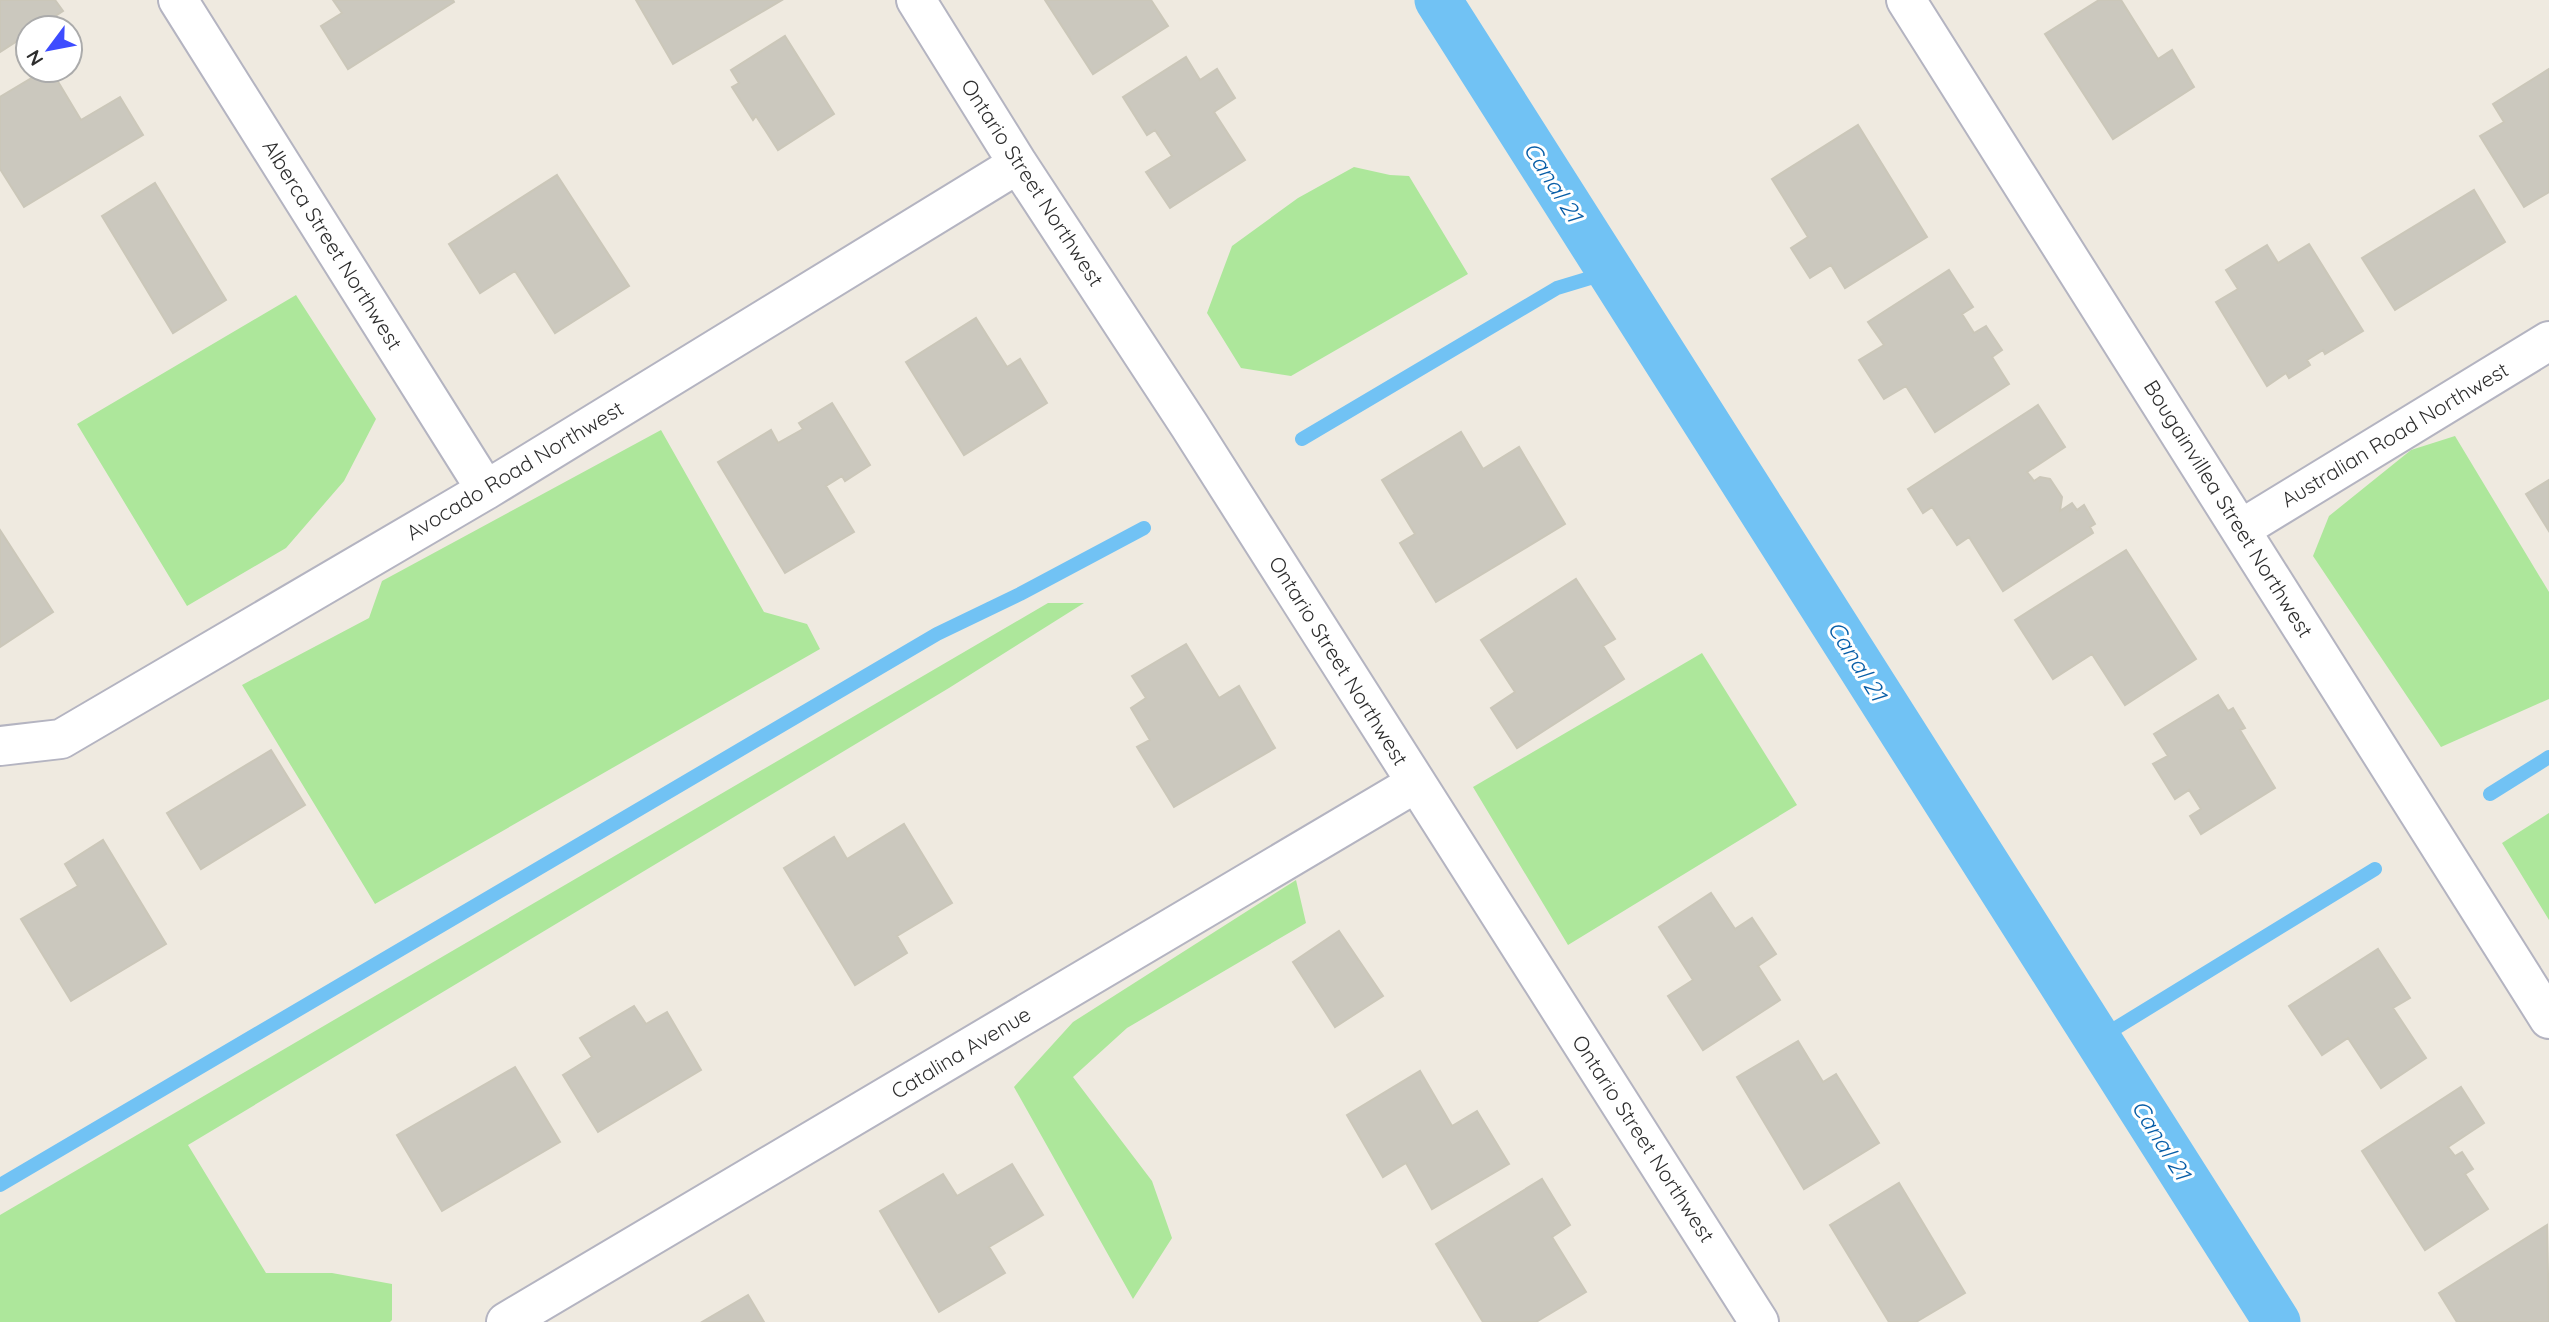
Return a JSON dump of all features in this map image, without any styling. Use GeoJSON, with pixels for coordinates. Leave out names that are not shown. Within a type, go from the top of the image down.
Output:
{"type":"FeatureCollection","features":[{"type":"Feature","properties":{"kind":"street","name":"Alberca Street Northwest"},"geometry":{"type":"LineString","coordinates":[[178,0],[486,490]]}},
{"type":"Feature","properties":{"kind":"street","name":"Ontario Street Northwest"},"geometry":{"type":"LineString","coordinates":[[916,0],[1018,164],[1189,425],[1416,783],[1746,1317]]}},
{"type":"Feature","properties":{"kind":"street","name":"Bougainvillea Street Northwest"},"geometry":{"type":"LineString","coordinates":[[1906,0],[2549,1019]]}},
{"type":"Feature","properties":{"kind":"street","name":"Avocado Road Northwest"},"geometry":{"type":"LineString","coordinates":[[0,746],[61,739],[486,490],[1018,164]]}},
{"type":"Feature","properties":{"kind":"street","name":"Australian Road Northwest"},"geometry":{"type":"LineString","coordinates":[[2241,529],[2549,341]]}},
{"type":"Feature","properties":{"kind":"street","name":"Catalina Avenue"},"geometry":{"type":"LineString","coordinates":[[506,1322],[1416,783]]}},
{"type":"Feature","properties":{"kind":"green space"},"geometry":{"type":"Polygon","coordinates":[[[1354,167],[1409,176],[1468,274],[1291,376],[1241,368],[1207,313],[1232,246],[1298,198],[1354,167]]]}},
{"type":"Feature","properties":{"kind":"green space"},"geometry":{"type":"Polygon","coordinates":[[[296,295],[376,419],[344,481],[286,548],[187,606],[77,424],[296,295]]]}},
{"type":"Feature","properties":{"kind":"green space"},"geometry":{"type":"Polygon","coordinates":[[[661,430],[764,612],[807,624],[820,649],[375,904],[242,685],[369,618],[382,581],[661,430]]]}},
{"type":"Feature","properties":{"kind":"green space"},"geometry":{"type":"Polygon","coordinates":[[[2455,436],[2549,592],[2549,699],[2441,747],[2313,556],[2329,516],[2411,450],[2455,436]]]}},
{"type":"Feature","properties":{"kind":"green space"},"geometry":{"type":"Polygon","coordinates":[[[1048,603],[1084,603],[949,688],[188,1145],[266,1273],[332,1273],[392,1284],[390,1322],[0,1322],[0,1215],[1048,603]]]}},
{"type":"Feature","properties":{"kind":"green space"},"geometry":{"type":"Polygon","coordinates":[[[1702,653],[1797,805],[1568,945],[1473,787],[1702,653]]]}},
{"type":"Feature","properties":{"kind":"green space"},"geometry":{"type":"Polygon","coordinates":[[[2549,813],[2549,920],[2502,843],[2549,813]]]}},
{"type":"Feature","properties":{"kind":"green space"},"geometry":{"type":"Polygon","coordinates":[[[1296,880],[1306,923],[1127,1028],[1073,1077],[1152,1181],[1172,1238],[1133,1299],[1014,1087],[1073,1022],[1296,880]]]}},
{"type":"Feature","properties":{"kind":"building"},"geometry":{"type":"Polygon","coordinates":[[[0,0],[55,0],[63,11],[58,14],[14,14],[14,43],[0,52],[0,0]]]}},
{"type":"Feature","properties":{"kind":"building"},"geometry":{"type":"Polygon","coordinates":[[[333,0],[454,2],[348,69],[321,26],[342,13],[333,0]]]}},
{"type":"Feature","properties":{"kind":"building"},"geometry":{"type":"Polygon","coordinates":[[[636,0],[782,0],[673,64],[636,0]]]}},
{"type":"Feature","properties":{"kind":"building"},"geometry":{"type":"Polygon","coordinates":[[[1045,0],[1151,0],[1168,26],[1093,74],[1045,0]]]}},
{"type":"Feature","properties":{"kind":"building"},"geometry":{"type":"Polygon","coordinates":[[[2099,0],[2121,0],[2158,59],[2172,50],[2194,87],[2113,139],[2045,34],[2099,0]]]}},
{"type":"Feature","properties":{"kind":"building"},"geometry":{"type":"Polygon","coordinates":[[[785,36],[834,114],[778,150],[756,116],[753,120],[732,87],[739,83],[731,70],[785,36]]]}},
{"type":"Feature","properties":{"kind":"building"},"geometry":{"type":"Polygon","coordinates":[[[1186,57],[1200,80],[1217,69],[1235,98],[1214,112],[1245,160],[1170,208],[1146,172],[1172,156],[1155,130],[1147,135],[1123,97],[1186,57]]]}},
{"type":"Feature","properties":{"kind":"building"},"geometry":{"type":"Polygon","coordinates":[[[2549,69],[2549,192],[2524,207],[2480,136],[2504,122],[2493,104],[2549,69]]]}},
{"type":"Feature","properties":{"kind":"building"},"geometry":{"type":"Polygon","coordinates":[[[22,84],[59,84],[81,120],[120,97],[143,135],[24,207],[0,169],[0,97],[22,84]]]}},
{"type":"Feature","properties":{"kind":"building"},"geometry":{"type":"Polygon","coordinates":[[[1858,125],[1927,237],[1845,288],[1831,265],[1810,278],[1791,248],[1808,237],[1772,179],[1858,125]]]}},
{"type":"Feature","properties":{"kind":"building"},"geometry":{"type":"Polygon","coordinates":[[[557,175],[629,286],[555,333],[515,271],[480,293],[449,244],[557,175]]]}},
{"type":"Feature","properties":{"kind":"building"},"geometry":{"type":"Polygon","coordinates":[[[155,183],[226,300],[173,333],[102,216],[155,183]]]}},
{"type":"Feature","properties":{"kind":"building"},"geometry":{"type":"Polygon","coordinates":[[[2474,190],[2505,242],[2395,310],[2362,258],[2474,190]]]}},
{"type":"Feature","properties":{"kind":"building"},"geometry":{"type":"Polygon","coordinates":[[[2309,244],[2363,331],[2325,354],[2323,350],[2307,360],[2310,365],[2289,378],[2286,373],[2267,386],[2216,302],[2238,289],[2226,270],[2267,245],[2278,263],[2309,244]]]}},
{"type":"Feature","properties":{"kind":"building"},"geometry":{"type":"Polygon","coordinates":[[[1949,270],[1973,307],[1962,314],[1974,333],[1986,326],[2002,350],[1992,357],[2009,384],[1935,432],[1906,386],[1884,399],[1859,360],[1884,345],[1868,322],[1949,270]]]}},
{"type":"Feature","properties":{"kind":"building"},"geometry":{"type":"Polygon","coordinates":[[[976,318],[1007,367],[1020,359],[1047,403],[964,455],[906,362],[976,318]]]}},
{"type":"Feature","properties":{"kind":"building"},"geometry":{"type":"Polygon","coordinates":[[[832,403],[870,465],[845,481],[842,476],[826,486],[854,532],[785,573],[718,462],[771,430],[778,443],[803,429],[799,423],[832,403]]]}},
{"type":"Feature","properties":{"kind":"building"},"geometry":{"type":"Polygon","coordinates":[[[2038,405],[2065,447],[2027,472],[2034,481],[2040,477],[2050,479],[2062,497],[2060,511],[2072,503],[2077,510],[2084,505],[2095,524],[2090,527],[2093,533],[2003,591],[1969,537],[1957,545],[1932,507],[1923,513],[1908,489],[2038,405]]]}},
{"type":"Feature","properties":{"kind":"building"},"geometry":{"type":"Polygon","coordinates":[[[1461,432],[1483,469],[1519,447],[1565,524],[1436,602],[1400,543],[1415,534],[1382,480],[1461,432]]]}},
{"type":"Feature","properties":{"kind":"building"},"geometry":{"type":"Polygon","coordinates":[[[2549,480],[2549,531],[2526,494],[2549,480]]]}},
{"type":"Feature","properties":{"kind":"building"},"geometry":{"type":"Polygon","coordinates":[[[0,530],[53,612],[0,647],[0,530]]]}},
{"type":"Feature","properties":{"kind":"building"},"geometry":{"type":"Polygon","coordinates":[[[2126,550],[2196,659],[2125,705],[2092,654],[2053,679],[2015,620],[2126,550]]]}},
{"type":"Feature","properties":{"kind":"building"},"geometry":{"type":"Polygon","coordinates":[[[1576,579],[1615,639],[1603,646],[1624,679],[1517,748],[1491,708],[1515,692],[1481,640],[1576,579]]]}},
{"type":"Feature","properties":{"kind":"building"},"geometry":{"type":"Polygon","coordinates":[[[1186,644],[1219,698],[1239,686],[1275,748],[1174,807],[1137,747],[1150,740],[1131,708],[1146,698],[1132,676],[1186,644]]]}},
{"type":"Feature","properties":{"kind":"building"},"geometry":{"type":"Polygon","coordinates":[[[2218,695],[2228,711],[2233,708],[2245,728],[2240,730],[2275,788],[2201,834],[2190,816],[2201,809],[2189,790],[2175,799],[2153,764],[2168,756],[2154,734],[2218,695]]]}},
{"type":"Feature","properties":{"kind":"building"},"geometry":{"type":"Polygon","coordinates":[[[271,750],[305,805],[201,869],[167,813],[271,750]]]}},
{"type":"Feature","properties":{"kind":"building"},"geometry":{"type":"Polygon","coordinates":[[[904,824],[952,903],[897,936],[907,953],[855,985],[784,868],[834,837],[847,859],[904,824]]]}},
{"type":"Feature","properties":{"kind":"building"},"geometry":{"type":"Polygon","coordinates":[[[103,840],[166,944],[71,1001],[21,919],[78,886],[65,864],[103,840]]]}},
{"type":"Feature","properties":{"kind":"building"},"geometry":{"type":"Polygon","coordinates":[[[1711,893],[1735,929],[1752,918],[1776,954],[1758,966],[1780,1000],[1703,1050],[1668,996],[1693,980],[1659,927],[1711,893]]]}},
{"type":"Feature","properties":{"kind":"building"},"geometry":{"type":"Polygon","coordinates":[[[1339,931],[1383,996],[1335,1027],[1293,962],[1339,931]]]}},
{"type":"Feature","properties":{"kind":"building"},"geometry":{"type":"Polygon","coordinates":[[[2378,949],[2410,998],[2393,1008],[2426,1058],[2381,1088],[2348,1038],[2322,1055],[2289,1006],[2378,949]]]}},
{"type":"Feature","properties":{"kind":"building"},"geometry":{"type":"Polygon","coordinates":[[[634,1006],[646,1024],[667,1012],[701,1070],[598,1132],[563,1075],[592,1057],[580,1038],[634,1006]]]}},
{"type":"Feature","properties":{"kind":"building"},"geometry":{"type":"Polygon","coordinates":[[[1798,1041],[1823,1082],[1836,1074],[1879,1143],[1804,1189],[1737,1077],[1798,1041]]]}},
{"type":"Feature","properties":{"kind":"building"},"geometry":{"type":"Polygon","coordinates":[[[515,1067],[560,1142],[442,1211],[397,1135],[515,1067]]]}},
{"type":"Feature","properties":{"kind":"building"},"geometry":{"type":"Polygon","coordinates":[[[1420,1071],[1452,1126],[1477,1111],[1509,1164],[1432,1209],[1406,1163],[1383,1177],[1347,1115],[1420,1071]]]}},
{"type":"Feature","properties":{"kind":"building"},"geometry":{"type":"Polygon","coordinates":[[[2461,1087],[2484,1123],[2448,1147],[2455,1156],[2462,1152],[2473,1169],[2465,1174],[2488,1209],[2425,1250],[2362,1151],[2461,1087]]]}},
{"type":"Feature","properties":{"kind":"building"},"geometry":{"type":"Polygon","coordinates":[[[1012,1164],[1043,1215],[989,1247],[1005,1273],[939,1312],[880,1211],[943,1174],[957,1196],[1012,1164]]]}},
{"type":"Feature","properties":{"kind":"building"},"geometry":{"type":"Polygon","coordinates":[[[1542,1179],[1570,1225],[1552,1237],[1586,1292],[1536,1322],[1483,1322],[1436,1244],[1542,1179]]]}},
{"type":"Feature","properties":{"kind":"building"},"geometry":{"type":"Polygon","coordinates":[[[1899,1183],[1965,1293],[1916,1322],[1889,1322],[1830,1225],[1899,1183]]]}},
{"type":"Feature","properties":{"kind":"building"},"geometry":{"type":"Polygon","coordinates":[[[2547,1225],[2549,1322],[2457,1322],[2439,1293],[2547,1225]]]}},
{"type":"Feature","properties":{"kind":"building"},"geometry":{"type":"Polygon","coordinates":[[[748,1295],[764,1322],[702,1322],[748,1295]]]}},
{"type":"Feature","properties":{"kind":"waterway","name":"Canal 21"},"geometry":{"type":"LineString","coordinates":[[1438,0],[2277,1322]]}},
{"type":"Feature","properties":{"kind":"waterway"},"geometry":{"type":"LineString","coordinates":[[1302,439],[1557,288],[1610,272]]}},
{"type":"Feature","properties":{"kind":"waterway"},"geometry":{"type":"LineString","coordinates":[[0,1185],[937,634],[1020,594],[1144,528]]}},
{"type":"Feature","properties":{"kind":"waterway"},"geometry":{"type":"LineString","coordinates":[[2490,794],[2549,757]]}},
{"type":"Feature","properties":{"kind":"waterway"},"geometry":{"type":"LineString","coordinates":[[2098,1039],[2375,869]]}}]}
